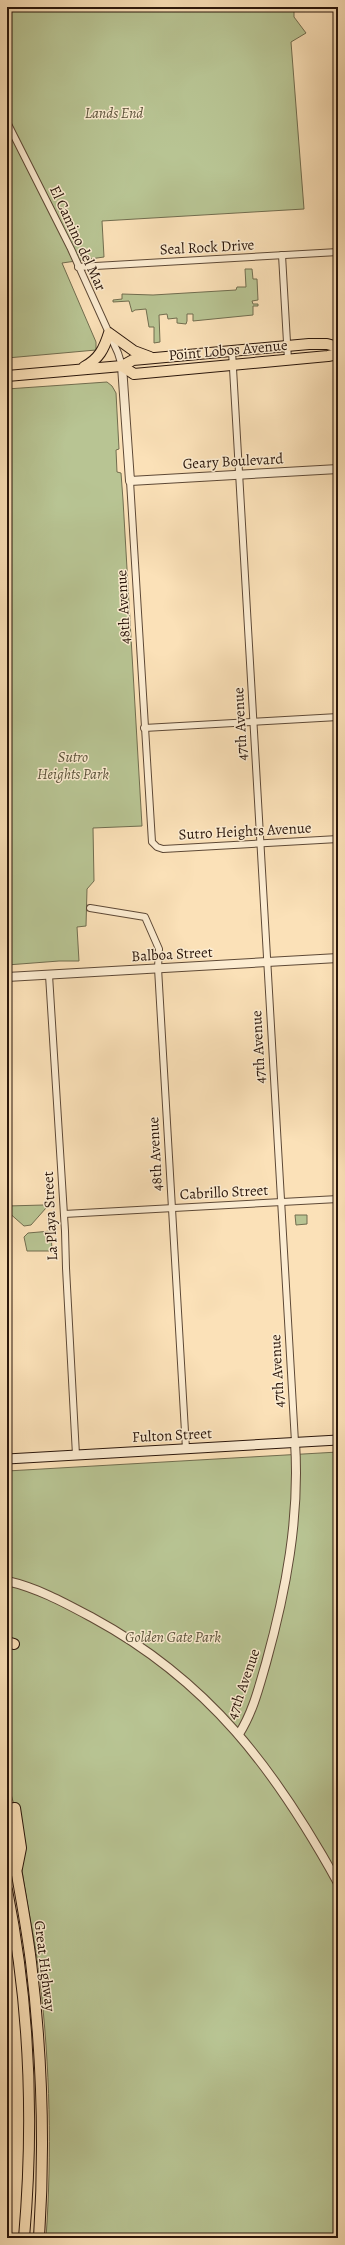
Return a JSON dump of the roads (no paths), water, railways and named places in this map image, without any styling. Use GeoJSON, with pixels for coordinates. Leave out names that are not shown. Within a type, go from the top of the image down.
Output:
{"type":"FeatureCollection","features":[{"type":"Feature","properties":{"kind":"main road"},"geometry":{"type":"LineString","coordinates":[[83,368],[95,361],[104,349],[109,333],[134,351],[157,358]]}},
{"type":"Feature","properties":{"kind":"main road","name":"Point Lobos Avenue"},"geometry":{"type":"LineString","coordinates":[[7,376],[83,368],[122,366],[133,360],[287,346],[327,344],[338,348]]}},
{"type":"Feature","properties":{"kind":"main road","name":"Point Lobos Avenue"},"geometry":{"type":"LineString","coordinates":[[122,366],[134,374],[338,354]]}},
{"type":"Feature","properties":{"kind":"main road","name":"Fulton Street"},"geometry":{"type":"LineString","coordinates":[[7,1459],[338,1440]]}},
{"type":"Feature","properties":{"kind":"main road"},"geometry":{"type":"LineString","coordinates":[[11,1808],[21,1848],[16,1870]]}},
{"type":"Feature","properties":{"kind":"main road","name":"Great Highway"},"geometry":{"type":"LineString","coordinates":[[7,1818],[32,1976],[41,2076],[42,2150],[39,2238]]}},
{"type":"Feature","properties":{"kind":"main road","name":"Great Highway"},"geometry":{"type":"LineString","coordinates":[[7,1890],[11,1935],[24,2013],[30,2113],[29,2169],[24,2238]]}},
{"type":"Feature","properties":{"kind":"main road"},"geometry":{"type":"LineString","coordinates":[[11,1935],[20,1928],[20,1893]]}},
{"type":"Feature","properties":{"kind":"main road"},"geometry":{"type":"LineString","coordinates":[[11,1935],[19,1935],[24,1942],[26,1956],[32,1976]]}},
{"type":"Feature","properties":{"kind":"main road"},"geometry":{"type":"LineString","coordinates":[[41,2076],[36,2105],[30,2113],[36,2123],[42,2150]]}},
{"type":"Feature","properties":{"kind":"street","name":"El Camino del Mar"},"geometry":{"type":"LineString","coordinates":[[7,122],[71,249],[109,333],[122,366]]}},
{"type":"Feature","properties":{"kind":"street","name":"Seal Rock Drive"},"geometry":{"type":"LineString","coordinates":[[78,267],[338,252]]}},
{"type":"Feature","properties":{"kind":"street"},"geometry":{"type":"LineString","coordinates":[[282,255],[288,360]]}},
{"type":"Feature","properties":{"kind":"street","name":"47th Avenue"},"geometry":{"type":"LineString","coordinates":[[232,351],[268,962],[296,1480],[294,1520],[283,1595],[262,1679],[247,1722],[239,1734]]}},
{"type":"Feature","properties":{"kind":"street","name":"48th Avenue"},"geometry":{"type":"LineString","coordinates":[[122,366],[150,834],[154,845]]}},
{"type":"Feature","properties":{"kind":"street","name":"Geary Boulevard"},"geometry":{"type":"LineString","coordinates":[[130,480],[338,469]]}},
{"type":"Feature","properties":{"kind":"street"},"geometry":{"type":"LineString","coordinates":[[144,728],[338,717]]}},
{"type":"Feature","properties":{"kind":"street","name":"Sutro Heights Avenue"},"geometry":{"type":"LineString","coordinates":[[154,845],[164,849],[338,839]]}},
{"type":"Feature","properties":{"kind":"street","name":"48th Avenue"},"geometry":{"type":"LineString","coordinates":[[90,908],[147,919],[159,949],[158,968],[186,1449]]}},
{"type":"Feature","properties":{"kind":"street","name":"Balboa Street"},"geometry":{"type":"LineString","coordinates":[[7,977],[338,958]]}},
{"type":"Feature","properties":{"kind":"street","name":"La Playa Street"},"geometry":{"type":"LineString","coordinates":[[49,975],[64,1214],[76,1455]]}},
{"type":"Feature","properties":{"kind":"street","name":"Cabrillo Street"},"geometry":{"type":"LineString","coordinates":[[64,1214],[338,1199]]}},
{"type":"Feature","properties":{"kind":"street"},"geometry":{"type":"LineString","coordinates":[[7,1581],[39,1590],[79,1610],[139,1645],[178,1674],[213,1706],[239,1734],[263,1764],[291,1805],[338,1883]]}},
{"type":"Feature","properties":{"kind":"park label","name":"Lands End"},"geometry":{"type":"Point","coordinates":[114,113]}},
{"type":"Feature","properties":{"kind":"park label","name":"Sutro Heights Park"},"geometry":{"type":"Point","coordinates":[73,766]}},
{"type":"Feature","properties":{"kind":"park label","name":"Golden Gate Park"},"geometry":{"type":"Point","coordinates":[173,1637]}}]}
